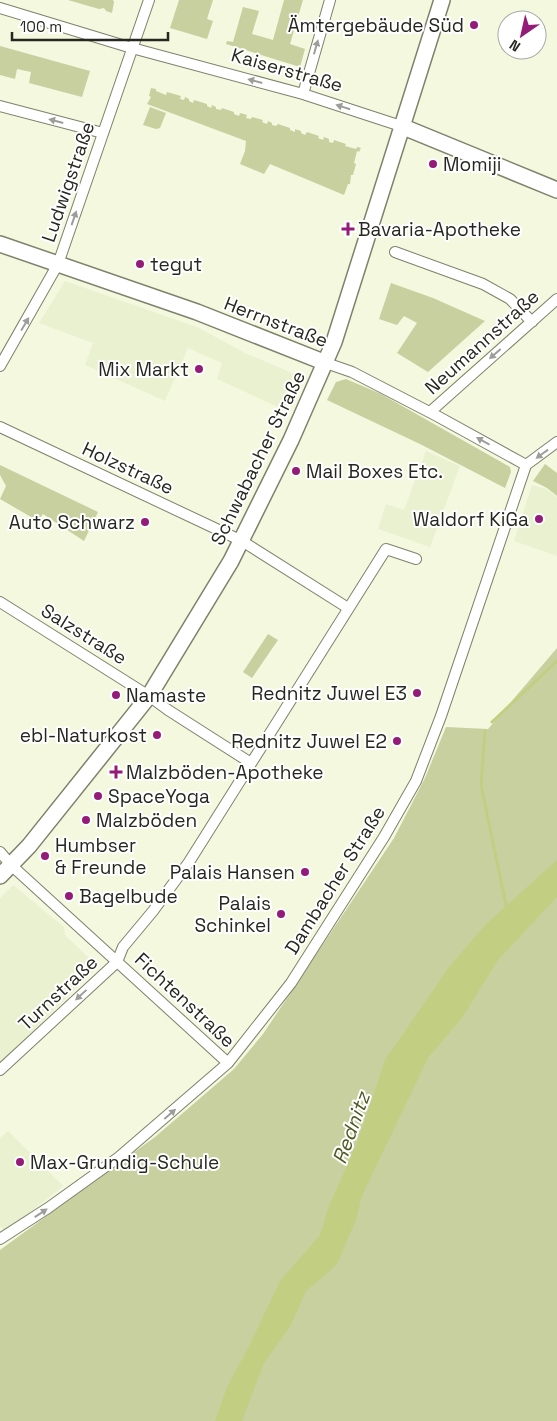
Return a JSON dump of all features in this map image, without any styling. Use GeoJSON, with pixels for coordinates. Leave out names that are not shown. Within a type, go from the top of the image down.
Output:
{"type":"FeatureCollection","features":[{"type":"Feature","properties":{"kind":"main road","name":"Schwabacher Straße"},"geometry":{"type":"LineString","coordinates":[[0,876],[28,846],[149,696],[242,541],[291,440],[334,342],[442,0]]}},
{"type":"Feature","properties":{"kind":"main road","name":"Kaiserstraße"},"geometry":{"type":"LineString","coordinates":[[402,126],[557,190]]}},
{"type":"Feature","properties":{"kind":"main road","name":"Herrnstraße"},"geometry":{"type":"LineString","coordinates":[[0,244],[205,316],[326,363]]}},
{"type":"Feature","properties":{"kind":"street","name":"Ludwigstraße"},"geometry":{"type":"LineString","coordinates":[[0,366],[58,264],[149,0]]}},
{"type":"Feature","properties":{"kind":"street"},"geometry":{"type":"LineString","coordinates":[[302,94],[330,0]]}},
{"type":"Feature","properties":{"kind":"street","name":"Kaiserstraße"},"geometry":{"type":"LineString","coordinates":[[4,6],[132,48],[302,94],[402,126]]}},
{"type":"Feature","properties":{"kind":"street"},"geometry":{"type":"LineString","coordinates":[[0,106],[103,133]]}},
{"type":"Feature","properties":{"kind":"street"},"geometry":{"type":"LineString","coordinates":[[395,252],[483,284],[510,299],[532,322]]}},
{"type":"Feature","properties":{"kind":"street","name":"Neumannstraße"},"geometry":{"type":"LineString","coordinates":[[430,412],[557,299]]}},
{"type":"Feature","properties":{"kind":"street","name":"Herrnstraße"},"geometry":{"type":"LineString","coordinates":[[326,363],[347,369],[526,464]]}},
{"type":"Feature","properties":{"kind":"street","name":"Holzstraße"},"geometry":{"type":"LineString","coordinates":[[0,427],[242,541],[348,608]]}},
{"type":"Feature","properties":{"kind":"street"},"geometry":{"type":"LineString","coordinates":[[526,464],[557,442]]}},
{"type":"Feature","properties":{"kind":"street","name":"Dambacher Straße"},"geometry":{"type":"LineString","coordinates":[[0,1239],[48,1208],[119,1157],[228,1064],[291,983],[384,837],[416,781],[441,716],[526,464]]}},
{"type":"Feature","properties":{"kind":"street","name":"Fichtenstraße"},"geometry":{"type":"LineString","coordinates":[[117,962],[123,948],[189,862],[386,549],[416,559]]}},
{"type":"Feature","properties":{"kind":"street","name":"Salzstraße"},"geometry":{"type":"LineString","coordinates":[[0,602],[149,696],[250,763]]}},
{"type":"Feature","properties":{"kind":"street","name":"Fichtenstraße"},"geometry":{"type":"LineString","coordinates":[[0,852],[11,865],[228,1064]]}},
{"type":"Feature","properties":{"kind":"street","name":"Turnstraße"},"geometry":{"type":"LineString","coordinates":[[0,1070],[117,962]]}},
{"type":"Feature","properties":{"kind":"shaded area"},"geometry":{"type":"Polygon","coordinates":[[[68,0],[113,0],[114,2],[112,13],[104,8],[99,9],[68,0]]]}},
{"type":"Feature","properties":{"kind":"shaded area"},"geometry":{"type":"Polygon","coordinates":[[[179,0],[213,0],[207,19],[213,21],[207,39],[170,28],[179,0]]]}},
{"type":"Feature","properties":{"kind":"shaded area"},"geometry":{"type":"Polygon","coordinates":[[[284,0],[303,0],[290,44],[305,49],[300,67],[226,44],[227,41],[233,42],[243,7],[259,11],[252,34],[273,40],[284,0]]]}},
{"type":"Feature","properties":{"kind":"shaded area"},"geometry":{"type":"Polygon","coordinates":[[[0,46],[90,71],[82,97],[29,83],[31,72],[17,69],[15,79],[0,75],[0,46]]]}},
{"type":"Feature","properties":{"kind":"shaded area"},"geometry":{"type":"Polygon","coordinates":[[[151,88],[166,95],[167,92],[181,96],[180,99],[184,100],[185,97],[193,103],[194,100],[207,104],[211,108],[212,105],[216,109],[221,110],[222,108],[239,116],[240,113],[247,115],[246,118],[251,119],[252,117],[263,120],[262,122],[267,124],[268,121],[272,125],[276,126],[278,124],[295,132],[295,129],[305,135],[307,132],[319,136],[318,138],[323,140],[324,137],[329,139],[329,142],[333,143],[334,140],[346,144],[345,146],[356,149],[357,147],[361,148],[359,152],[357,151],[354,163],[356,164],[353,175],[351,175],[350,184],[348,184],[344,195],[270,164],[264,174],[240,164],[245,151],[246,141],[147,104],[151,97],[149,96],[151,88]]]}},
{"type":"Feature","properties":{"kind":"shaded area"},"geometry":{"type":"Polygon","coordinates":[[[150,107],[166,113],[160,128],[156,129],[143,125],[150,107]]]}},
{"type":"Feature","properties":{"kind":"shaded area"},"geometry":{"type":"Polygon","coordinates":[[[65,281],[197,327],[245,353],[299,376],[301,381],[287,411],[217,379],[222,363],[188,348],[165,401],[85,365],[93,343],[39,323],[65,281]]]}},
{"type":"Feature","properties":{"kind":"shaded area"},"geometry":{"type":"Polygon","coordinates":[[[391,283],[433,298],[485,321],[428,372],[397,353],[417,323],[404,316],[397,325],[379,319],[391,283]]]}},
{"type":"Feature","properties":{"kind":"shaded area"},"geometry":{"type":"Polygon","coordinates":[[[346,379],[381,394],[510,467],[511,472],[505,488],[422,445],[327,400],[336,382],[346,379]]]}},
{"type":"Feature","properties":{"kind":"shaded area"},"geometry":{"type":"Polygon","coordinates":[[[426,451],[460,466],[430,547],[378,529],[386,504],[404,510],[426,451]]]}},
{"type":"Feature","properties":{"kind":"shaded area"},"geometry":{"type":"Polygon","coordinates":[[[545,464],[557,473],[557,496],[533,481],[545,464]]]}},
{"type":"Feature","properties":{"kind":"shaded area"},"geometry":{"type":"Polygon","coordinates":[[[0,465],[98,512],[84,541],[43,514],[38,521],[0,499],[6,486],[0,475],[0,465]]]}},
{"type":"Feature","properties":{"kind":"shaded area","name":"Waldorf KiGa"},"geometry":{"type":"Polygon","coordinates":[[[532,485],[546,489],[557,497],[557,556],[514,541],[532,485]]]}},
{"type":"Feature","properties":{"kind":"shaded area"},"geometry":{"type":"Polygon","coordinates":[[[268,634],[278,640],[252,678],[243,672],[268,634]]]}},
{"type":"Feature","properties":{"kind":"shaded area"},"geometry":{"type":"Polygon","coordinates":[[[557,648],[557,1421],[0,1421],[0,1250],[155,1137],[234,1069],[263,1034],[394,838],[425,778],[446,727],[488,729],[557,648]]]}},
{"type":"Feature","properties":{"kind":"shaded area"},"geometry":{"type":"Polygon","coordinates":[[[557,860],[557,897],[498,960],[462,1018],[428,1058],[361,1198],[356,1220],[338,1262],[306,1291],[291,1325],[264,1363],[242,1421],[215,1421],[227,1387],[280,1281],[320,1235],[329,1206],[357,1143],[385,1060],[449,967],[485,925],[557,860]]]}},
{"type":"Feature","properties":{"kind":"shaded area"},"geometry":{"type":"Polygon","coordinates":[[[13,885],[64,927],[65,935],[98,967],[0,1063],[0,898],[13,885]]]}},
{"type":"Feature","properties":{"kind":"shaded area","name":"Max-Grundig-Schule"},"geometry":{"type":"Polygon","coordinates":[[[8,1131],[63,1186],[6,1232],[0,1226],[0,1138],[8,1131]]]}},
{"type":"Feature","properties":{"kind":"waterway"},"geometry":{"type":"LineString","coordinates":[[492,722],[557,661]]}},
{"type":"Feature","properties":{"kind":"waterway"},"geometry":{"type":"LineString","coordinates":[[485,731],[481,785],[507,910]]}},
{"type":"Feature","properties":{"kind":"place","name":"Ämtergebäude Süd"},"geometry":{"type":"Point","coordinates":[474,25]}},
{"type":"Feature","properties":{"kind":"place","name":"Momiji"},"geometry":{"type":"Point","coordinates":[433,164]}},
{"type":"Feature","properties":{"kind":"place","name":"Bavaria-Apotheke"},"geometry":{"type":"Point","coordinates":[348,229]}},
{"type":"Feature","properties":{"kind":"place","name":"tegut"},"geometry":{"type":"Point","coordinates":[140,264]}},
{"type":"Feature","properties":{"kind":"place","name":"Mix Markt"},"geometry":{"type":"Point","coordinates":[199,369]}},
{"type":"Feature","properties":{"kind":"place","name":"Mail Boxes Etc."},"geometry":{"type":"Point","coordinates":[296,471]}},
{"type":"Feature","properties":{"kind":"place","name":"Waldorf KiGa"},"geometry":{"type":"Point","coordinates":[539,519]}},
{"type":"Feature","properties":{"kind":"place","name":"Auto Schwarz"},"geometry":{"type":"Point","coordinates":[145,522]}},
{"type":"Feature","properties":{"kind":"place","name":"Rednitz Juwel E3"},"geometry":{"type":"Point","coordinates":[417,693]}},
{"type":"Feature","properties":{"kind":"place","name":"Namaste"},"geometry":{"type":"Point","coordinates":[116,695]}},
{"type":"Feature","properties":{"kind":"place","name":"ebl-Naturkost"},"geometry":{"type":"Point","coordinates":[157,735]}},
{"type":"Feature","properties":{"kind":"place","name":"Rednitz Juwel E2"},"geometry":{"type":"Point","coordinates":[397,741]}},
{"type":"Feature","properties":{"kind":"place","name":"Malzböden-Apotheke"},"geometry":{"type":"Point","coordinates":[116,772]}},
{"type":"Feature","properties":{"kind":"place","name":"SpaceYoga"},"geometry":{"type":"Point","coordinates":[98,796]}},
{"type":"Feature","properties":{"kind":"place","name":"Malzböden"},"geometry":{"type":"Point","coordinates":[86,820]}},
{"type":"Feature","properties":{"kind":"place","name":"Humbser & Freunde"},"geometry":{"type":"Point","coordinates":[45,856]}},
{"type":"Feature","properties":{"kind":"place","name":"Palais Hansen"},"geometry":{"type":"Point","coordinates":[305,872]}},
{"type":"Feature","properties":{"kind":"place","name":"Bagelbude"},"geometry":{"type":"Point","coordinates":[69,896]}},
{"type":"Feature","properties":{"kind":"place","name":"Palais Schinkel"},"geometry":{"type":"Point","coordinates":[281,914]}},
{"type":"Feature","properties":{"kind":"place","name":"Max-Grundig-Schule"},"geometry":{"type":"Point","coordinates":[20,1162]}},
{"type":"Feature","properties":{"kind":"water label","name":"Rednitz"},"geometry":{"type":"Point","coordinates":[351,1128]}}]}
